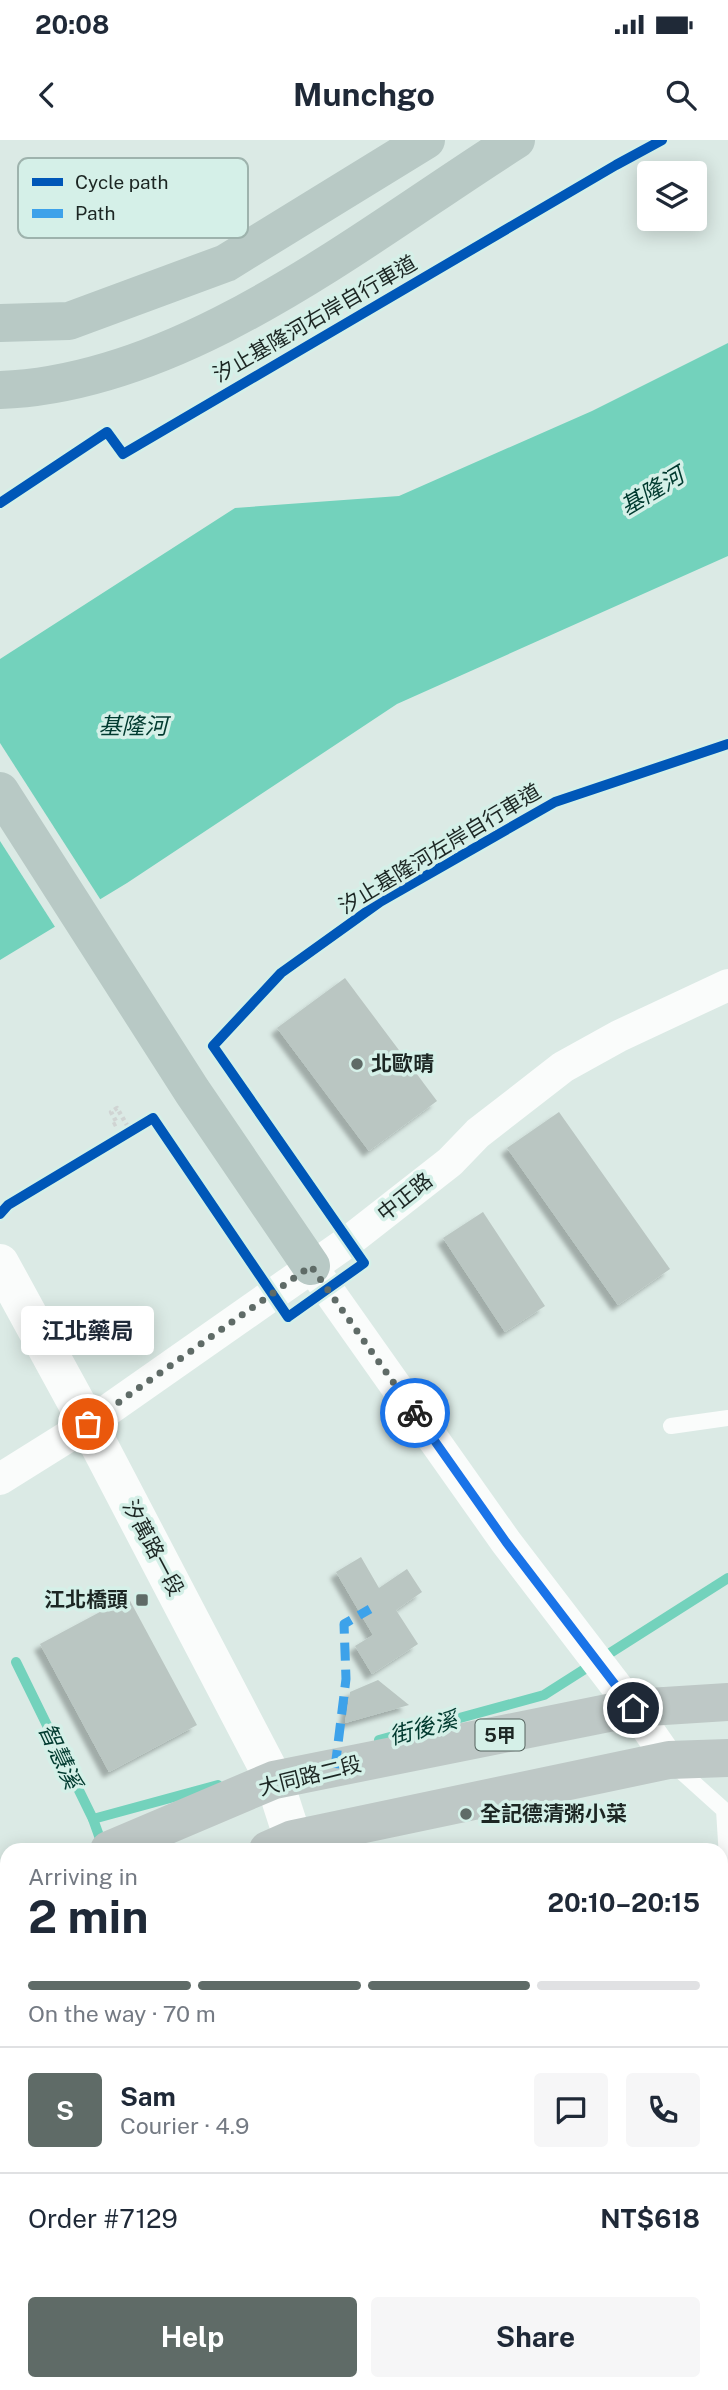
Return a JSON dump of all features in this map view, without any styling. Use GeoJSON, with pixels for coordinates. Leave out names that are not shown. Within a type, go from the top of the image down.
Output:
{"type":"FeatureCollection","features":[{"type":"Feature","properties":{"kind":"highway"},"geometry":{"type":"LineString","coordinates":[[0,323],[69,321],[226,263],[426,140]]}},
{"type":"Feature","properties":{"kind":"highway"},"geometry":{"type":"LineString","coordinates":[[0,390],[29,389],[104,374],[195,338],[306,278],[516,140]]}},
{"type":"Feature","properties":{"kind":"highway"},"geometry":{"type":"LineString","coordinates":[[0,792],[192,1091],[311,1266]]}},
{"type":"Feature","properties":{"kind":"main road","name":"大同路二段"},"geometry":{"type":"LineString","coordinates":[[125,1843],[222,1802],[269,1769],[633,1708],[728,1702]]}},
{"type":"Feature","properties":{"kind":"main road"},"geometry":{"type":"LineString","coordinates":[[285,1843],[669,1760],[728,1758]]}},
{"type":"Feature","properties":{"kind":"street","name":"中正路"},"geometry":{"type":"LineString","coordinates":[[0,1479],[88,1424],[349,1241],[450,1162],[478,1133],[563,1067],[619,1036],[728,985]]}},
{"type":"Feature","properties":{"kind":"street","name":"汐萬路一段"},"geometry":{"type":"LineString","coordinates":[[0,1263],[88,1424],[269,1769],[280,1843]]}},
{"type":"Feature","properties":{"kind":"street"},"geometry":{"type":"LineString","coordinates":[[311,1266],[506,1542],[633,1708],[669,1760]]}},
{"type":"Feature","properties":{"kind":"lane"},"geometry":{"type":"LineString","coordinates":[[671,1426],[728,1418]]}},
{"type":"Feature","properties":{"kind":"lane"},"geometry":{"type":"LineString","coordinates":[[669,1760],[724,1810],[726,1843]]}},
{"type":"Feature","properties":{"kind":"path"},"geometry":{"type":"LineString","coordinates":[[113,1125],[117,1123],[111,1112],[117,1108],[131,1132]]}},
{"type":"Feature","properties":{"kind":"path"},"geometry":{"type":"LineString","coordinates":[[120,1138],[142,1125]]}},
{"type":"Feature","properties":{"kind":"water","name":"基隆河"},"geometry":{"type":"Polygon","coordinates":[[[728,343],[728,556],[397,704],[127,883],[0,960],[0,659],[235,508],[399,496],[592,411],[728,343]]]}},
{"type":"Feature","properties":{"kind":"pier"},"geometry":{"type":"Polygon","coordinates":[[[0,743],[102,902],[57,930],[0,841],[0,743]]]}},
{"type":"Feature","properties":{"kind":"building","name":"北歐晴"},"geometry":{"type":"Polygon","coordinates":[[[345,978],[437,1101],[369,1151],[277,1028],[345,978]]]}},
{"type":"Feature","properties":{"kind":"building"},"geometry":{"type":"Polygon","coordinates":[[[559,1112],[670,1269],[618,1305],[507,1148],[559,1112]]]}},
{"type":"Feature","properties":{"kind":"building"},"geometry":{"type":"Polygon","coordinates":[[[483,1212],[545,1306],[505,1332],[443,1238],[483,1212]]]}},
{"type":"Feature","properties":{"kind":"building"},"geometry":{"type":"Polygon","coordinates":[[[361,1557],[379,1588],[407,1569],[422,1592],[396,1610],[418,1644],[372,1674],[355,1646],[373,1635],[336,1572],[361,1557]]]}},
{"type":"Feature","properties":{"kind":"building"},"geometry":{"type":"Polygon","coordinates":[[[128,1597],[197,1725],[109,1772],[40,1644],[128,1597]]]}},
{"type":"Feature","properties":{"kind":"building"},"geometry":{"type":"Polygon","coordinates":[[[378,1680],[409,1705],[345,1723],[350,1692],[378,1680]]]}},
{"type":"Feature","properties":{"kind":"waterway","name":"街後溪"},"geometry":{"type":"LineString","coordinates":[[379,1740],[544,1695],[728,1578]]}},
{"type":"Feature","properties":{"kind":"waterway","name":"智慧溪"},"geometry":{"type":"LineString","coordinates":[[16,1662],[93,1819],[102,1843]]}},
{"type":"Feature","properties":{"kind":"waterway","name":"街後溪"},"geometry":{"type":"LineString","coordinates":[[93,1819],[218,1785]]}},
{"type":"Feature","properties":{"kind":"marked path"},"geometry":{"type":"LineString","coordinates":[[335,1768],[346,1679],[344,1624],[370,1609]]}},
{"type":"Feature","properties":{"kind":"cycle path","name":"汐止基隆河右岸自行車道"},"geometry":{"type":"LineString","coordinates":[[0,503],[107,432],[123,454],[662,140]]}},
{"type":"Feature","properties":{"kind":"cycle path","name":"汐止基隆河左岸自行車道"},"geometry":{"type":"LineString","coordinates":[[0,1214],[8,1205],[153,1118],[288,1317],[364,1263],[213,1046],[281,973],[380,902],[555,802],[728,744]]}},
{"type":"Feature","properties":{"kind":"way so far"},"geometry":{"type":"LineString","coordinates":[[88,1424],[311,1266],[415,1413]]}},
{"type":"Feature","properties":{"kind":"place","name":"北歐晴"},"geometry":{"type":"Point","coordinates":[357,1064]}},
{"type":"Feature","properties":{"kind":"place","name":"江北藥局"},"geometry":{"type":"Point","coordinates":[88,1424]}},
{"type":"Feature","properties":{"kind":"place","name":"江北橋頭"},"geometry":{"type":"Point","coordinates":[142,1600]}},
{"type":"Feature","properties":{"kind":"place","name":"全記德清粥小菜"},"geometry":{"type":"Point","coordinates":[466,1814]}},
{"type":"Feature","properties":{"kind":"route"},"geometry":{"type":"LineString","coordinates":[[415,1413],[506,1542],[633,1708]]}}]}
